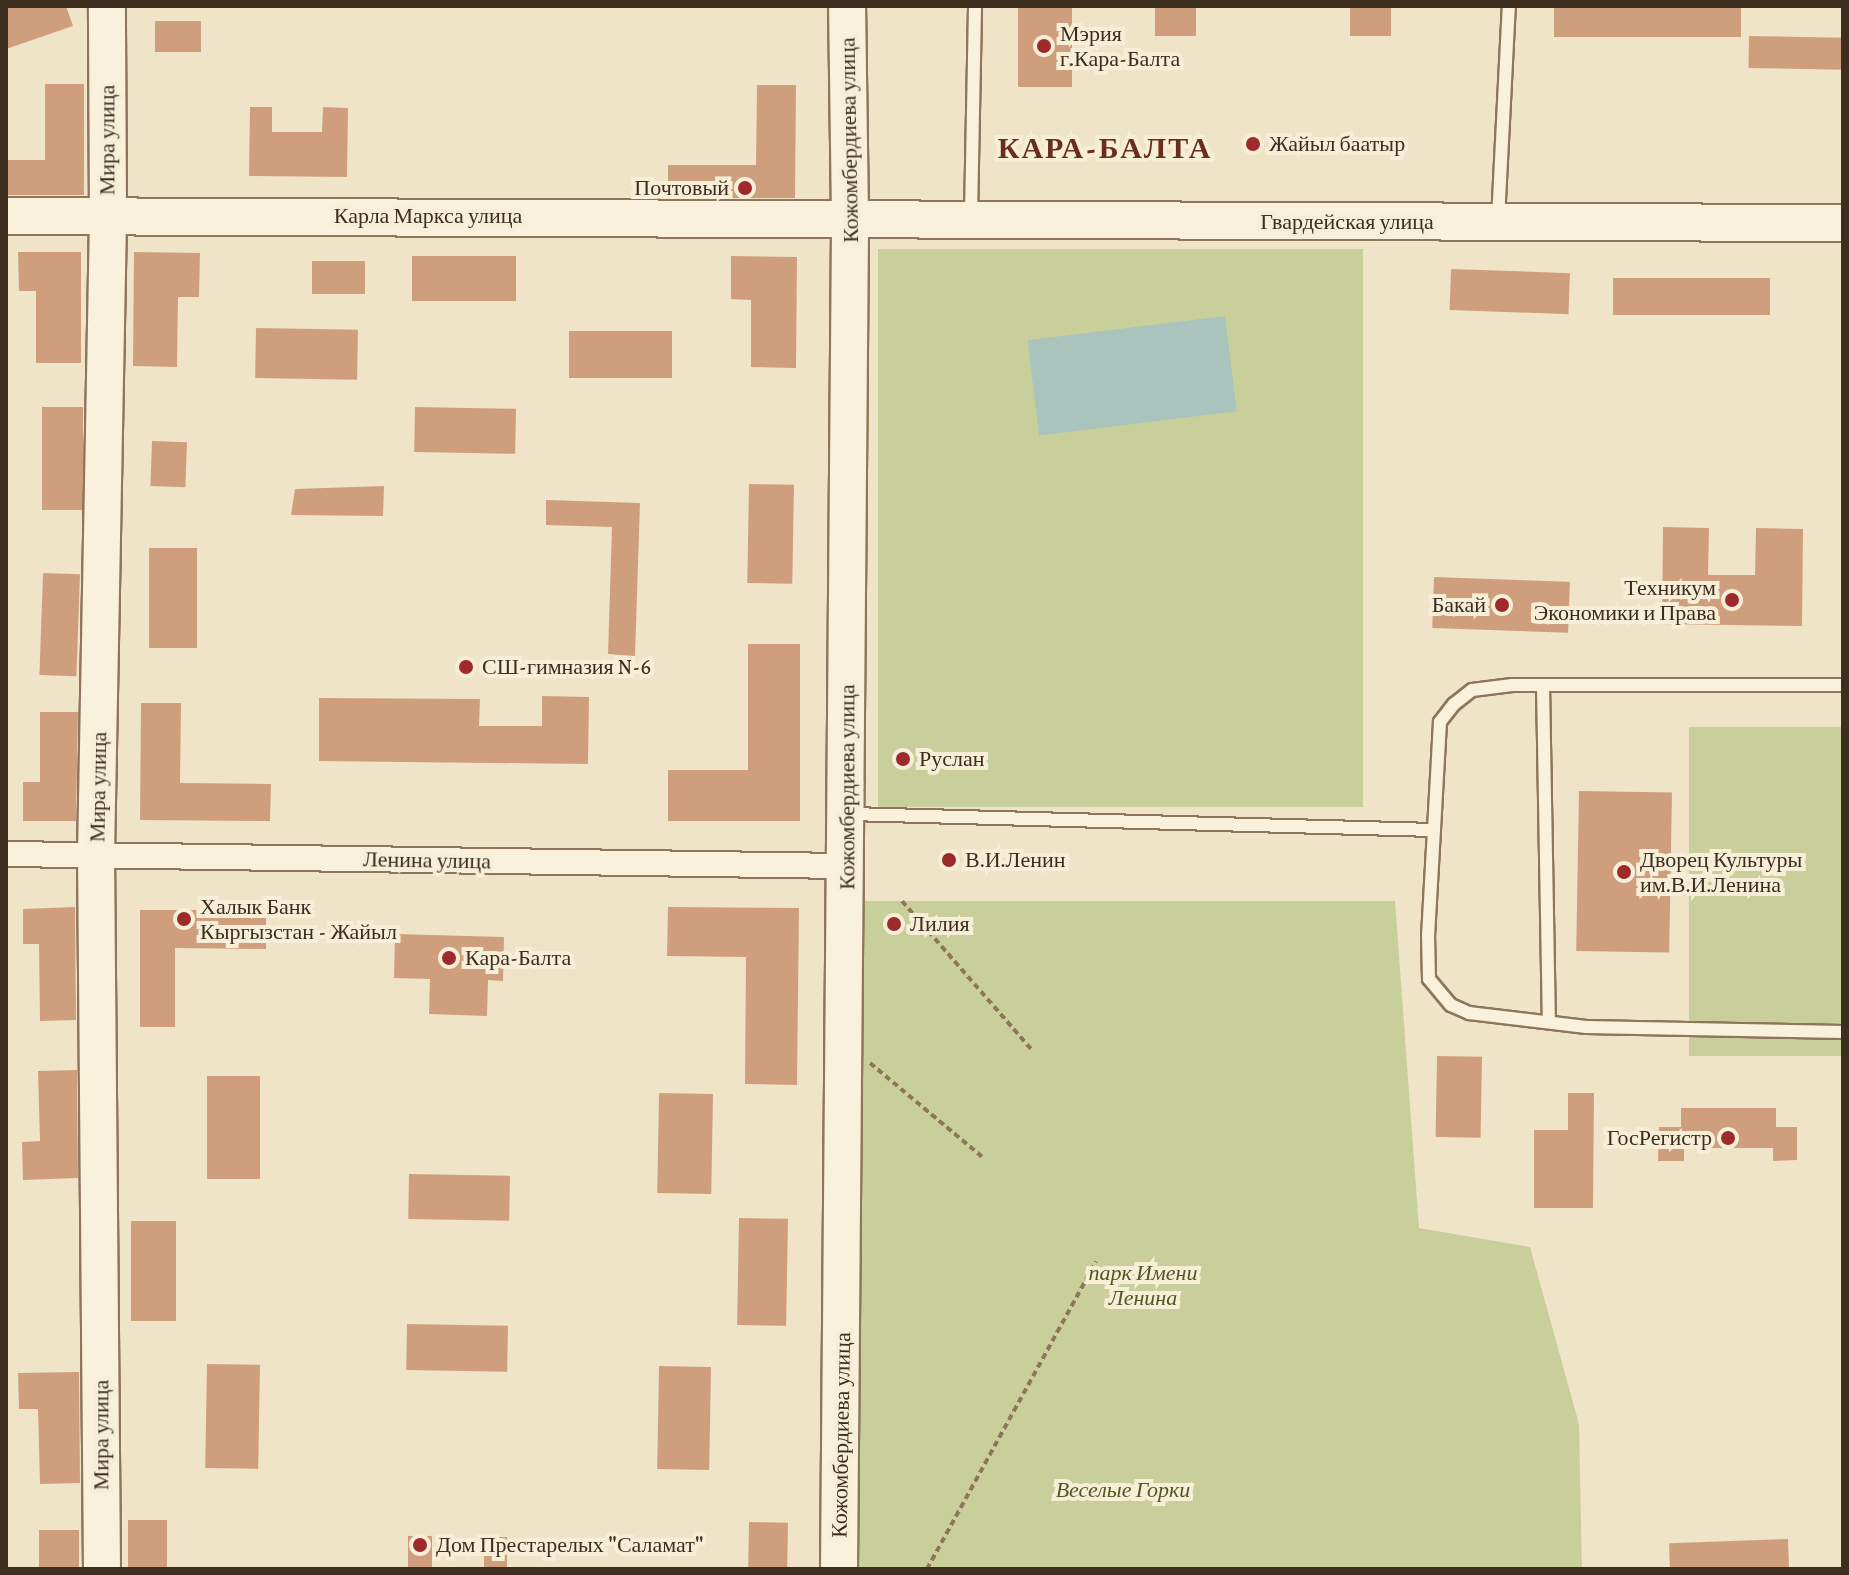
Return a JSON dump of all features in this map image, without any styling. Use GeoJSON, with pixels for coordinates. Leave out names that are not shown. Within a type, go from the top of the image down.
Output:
{"type":"FeatureCollection","features":[{"type":"Feature","properties":{"kind":"street","name":"Мира улица"},"geometry":{"type":"LineString","coordinates":[[102,1569],[96,855],[108,216],[107,6]]}},
{"type":"Feature","properties":{"kind":"street","name":"Кожомбердиева улица"},"geometry":{"type":"LineString","coordinates":[[839,1569],[847,866],[850,217],[847,6]]}},
{"type":"Feature","properties":{"kind":"street","name":"Карла Маркса улица"},"geometry":{"type":"LineString","coordinates":[[6,216],[850,217]]}},
{"type":"Feature","properties":{"kind":"street","name":"Гвардейская улица"},"geometry":{"type":"LineString","coordinates":[[850,217],[1843,223]]}},
{"type":"Feature","properties":{"kind":"street","name":"Ленина улица"},"geometry":{"type":"LineString","coordinates":[[6,854],[847,866]]}},
{"type":"Feature","properties":{"kind":"lane"},"geometry":{"type":"LineString","coordinates":[[971,219],[975,6]]}},
{"type":"Feature","properties":{"kind":"lane"},"geometry":{"type":"LineString","coordinates":[[1498,223],[1509,6]]}},
{"type":"Feature","properties":{"kind":"lane"},"geometry":{"type":"LineString","coordinates":[[1843,685],[1543,685],[1472,690],[1440,722],[1429,979],[1451,1005],[1469,1013],[1586,1027],[1843,1032]]}},
{"type":"Feature","properties":{"kind":"lane"},"geometry":{"type":"LineString","coordinates":[[1543,685],[1549,1022]]}},
{"type":"Feature","properties":{"kind":"lane"},"geometry":{"type":"LineString","coordinates":[[847,814],[1434,830]]}},
{"type":"Feature","properties":{"kind":"path"},"geometry":{"type":"LineString","coordinates":[[902,901],[1033,1051]]}},
{"type":"Feature","properties":{"kind":"path"},"geometry":{"type":"LineString","coordinates":[[862,1057],[985,1159]]}},
{"type":"Feature","properties":{"kind":"path"},"geometry":{"type":"LineString","coordinates":[[927,1569],[1096,1261]]}},
{"type":"Feature","properties":{"kind":"green space"},"geometry":{"type":"Polygon","coordinates":[[[878,249],[1363,249],[1363,807],[878,807],[878,249]]]}},
{"type":"Feature","properties":{"kind":"green space"},"geometry":{"type":"Polygon","coordinates":[[[1689,727],[1843,727],[1843,1056],[1689,1056],[1689,727]]]}},
{"type":"Feature","properties":{"kind":"green space","name":"парк Имени Ленина"},"geometry":{"type":"Polygon","coordinates":[[[863,901],[1395,901],[1419,1228],[1530,1247],[1579,1424],[1582,1569],[859,1569],[863,901]]]}},
{"type":"Feature","properties":{"kind":"water"},"geometry":{"type":"Polygon","coordinates":[[[1225,316],[1237,411],[1039,436],[1027,340],[1225,316]]]}},
{"type":"Feature","properties":{"kind":"building"},"geometry":{"type":"Polygon","coordinates":[[[6,6],[66,6],[73,26],[6,49],[6,6]]]}},
{"type":"Feature","properties":{"kind":"building","name":"Мэрия г.Кара-Балта"},"geometry":{"type":"Polygon","coordinates":[[[1018,6],[1072,6],[1072,87],[1018,87],[1018,6]]]}},
{"type":"Feature","properties":{"kind":"building"},"geometry":{"type":"Polygon","coordinates":[[[1155,6],[1196,6],[1196,36],[1155,36],[1155,6]]]}},
{"type":"Feature","properties":{"kind":"building"},"geometry":{"type":"Polygon","coordinates":[[[1350,6],[1391,6],[1391,36],[1350,36],[1350,6]]]}},
{"type":"Feature","properties":{"kind":"building"},"geometry":{"type":"Polygon","coordinates":[[[1554,6],[1741,6],[1741,37],[1554,37],[1554,6]]]}},
{"type":"Feature","properties":{"kind":"building"},"geometry":{"type":"Polygon","coordinates":[[[155,21],[201,21],[201,52],[155,52],[155,21]]]}},
{"type":"Feature","properties":{"kind":"building"},"geometry":{"type":"Polygon","coordinates":[[[1749,36],[1843,38],[1842,70],[1748,68],[1749,36]]]}},
{"type":"Feature","properties":{"kind":"building"},"geometry":{"type":"Polygon","coordinates":[[[45,84],[84,84],[84,195],[6,195],[6,160],[45,160],[45,84]]]}},
{"type":"Feature","properties":{"kind":"building"},"geometry":{"type":"Polygon","coordinates":[[[757,85],[796,85],[795,198],[668,198],[668,165],[756,165],[757,85]]]}},
{"type":"Feature","properties":{"kind":"building"},"geometry":{"type":"Polygon","coordinates":[[[250,107],[272,107],[272,132],[322,132],[323,107],[348,108],[347,177],[249,176],[250,107]]]}},
{"type":"Feature","properties":{"kind":"building"},"geometry":{"type":"Polygon","coordinates":[[[18,252],[81,252],[81,363],[36,363],[36,291],[19,291],[18,252]]]}},
{"type":"Feature","properties":{"kind":"building"},"geometry":{"type":"Polygon","coordinates":[[[134,252],[200,253],[199,297],[178,297],[177,367],[133,366],[134,252]]]}},
{"type":"Feature","properties":{"kind":"building"},"geometry":{"type":"Polygon","coordinates":[[[412,256],[516,256],[516,301],[412,301],[412,256]]]}},
{"type":"Feature","properties":{"kind":"building"},"geometry":{"type":"Polygon","coordinates":[[[731,256],[797,257],[796,368],[751,367],[751,300],[731,299],[731,256]]]}},
{"type":"Feature","properties":{"kind":"building"},"geometry":{"type":"Polygon","coordinates":[[[312,261],[365,261],[365,294],[312,294],[312,261]]]}},
{"type":"Feature","properties":{"kind":"building"},"geometry":{"type":"Polygon","coordinates":[[[1451,269],[1570,273],[1568,314],[1450,310],[1451,269]]]}},
{"type":"Feature","properties":{"kind":"building"},"geometry":{"type":"Polygon","coordinates":[[[1613,278],[1770,278],[1770,315],[1613,315],[1613,278]]]}},
{"type":"Feature","properties":{"kind":"building"},"geometry":{"type":"Polygon","coordinates":[[[256,328],[358,330],[357,380],[255,378],[256,328]]]}},
{"type":"Feature","properties":{"kind":"building"},"geometry":{"type":"Polygon","coordinates":[[[569,331],[672,331],[672,378],[569,378],[569,331]]]}},
{"type":"Feature","properties":{"kind":"building"},"geometry":{"type":"Polygon","coordinates":[[[42,407],[83,407],[83,510],[42,510],[42,407]]]}},
{"type":"Feature","properties":{"kind":"building"},"geometry":{"type":"Polygon","coordinates":[[[415,407],[516,409],[515,454],[414,452],[415,407]]]}},
{"type":"Feature","properties":{"kind":"building"},"geometry":{"type":"Polygon","coordinates":[[[152,441],[187,442],[185,487],[150,486],[152,441]]]}},
{"type":"Feature","properties":{"kind":"building"},"geometry":{"type":"Polygon","coordinates":[[[749,484],[794,485],[792,584],[747,583],[749,484]]]}},
{"type":"Feature","properties":{"kind":"building"},"geometry":{"type":"Polygon","coordinates":[[[384,486],[383,516],[291,515],[295,489],[384,486]]]}},
{"type":"Feature","properties":{"kind":"building"},"geometry":{"type":"Polygon","coordinates":[[[546,500],[640,503],[635,656],[608,654],[612,527],[546,525],[546,500]]]}},
{"type":"Feature","properties":{"kind":"building","name":"Техникум Экономики и Права"},"geometry":{"type":"Polygon","coordinates":[[[1663,527],[1709,528],[1708,575],[1755,575],[1756,528],[1803,529],[1802,626],[1662,624],[1663,527]]]}},
{"type":"Feature","properties":{"kind":"building"},"geometry":{"type":"Polygon","coordinates":[[[149,548],[197,548],[197,648],[149,648],[149,548]]]}},
{"type":"Feature","properties":{"kind":"building"},"geometry":{"type":"Polygon","coordinates":[[[43,573],[80,574],[76,676],[39,675],[43,573]]]}},
{"type":"Feature","properties":{"kind":"building","name":"Бакай"},"geometry":{"type":"Polygon","coordinates":[[[1434,577],[1570,582],[1568,633],[1432,628],[1434,577]]]}},
{"type":"Feature","properties":{"kind":"building"},"geometry":{"type":"Polygon","coordinates":[[[748,644],[800,644],[800,821],[668,821],[668,770],[748,770],[748,644]]]}},
{"type":"Feature","properties":{"kind":"building"},"geometry":{"type":"Polygon","coordinates":[[[542,696],[589,697],[588,764],[319,761],[319,698],[480,699],[479,726],[542,726],[542,696]]]}},
{"type":"Feature","properties":{"kind":"building"},"geometry":{"type":"Polygon","coordinates":[[[141,703],[181,703],[180,783],[271,784],[270,821],[140,820],[141,703]]]}},
{"type":"Feature","properties":{"kind":"building"},"geometry":{"type":"Polygon","coordinates":[[[40,712],[78,712],[76,821],[23,821],[23,782],[40,782],[40,712]]]}},
{"type":"Feature","properties":{"kind":"building","name":"Дворец Культуры им.В.И.Ленина"},"geometry":{"type":"Polygon","coordinates":[[[1579,791],[1672,793],[1669,953],[1576,951],[1579,791]]]}},
{"type":"Feature","properties":{"kind":"building"},"geometry":{"type":"Polygon","coordinates":[[[75,907],[76,1020],[40,1021],[39,944],[23,944],[23,909],[75,907]]]}},
{"type":"Feature","properties":{"kind":"building"},"geometry":{"type":"Polygon","coordinates":[[[668,907],[799,908],[797,1085],[745,1084],[746,957],[667,956],[668,907]]]}},
{"type":"Feature","properties":{"kind":"building"},"geometry":{"type":"Polygon","coordinates":[[[140,910],[266,910],[266,949],[175,948],[175,1027],[140,1027],[140,910]]]}},
{"type":"Feature","properties":{"kind":"building","name":"Кара-Балта"},"geometry":{"type":"Polygon","coordinates":[[[395,934],[504,937],[503,981],[488,980],[487,1016],[429,1014],[430,979],[394,978],[395,934]]]}},
{"type":"Feature","properties":{"kind":"building"},"geometry":{"type":"Polygon","coordinates":[[[1437,1056],[1482,1057],[1481,1138],[1436,1137],[1437,1056]]]}},
{"type":"Feature","properties":{"kind":"building"},"geometry":{"type":"Polygon","coordinates":[[[77,1070],[78,1178],[23,1180],[22,1142],[40,1141],[38,1071],[77,1070]]]}},
{"type":"Feature","properties":{"kind":"building"},"geometry":{"type":"Polygon","coordinates":[[[207,1076],[260,1076],[260,1179],[207,1179],[207,1076]]]}},
{"type":"Feature","properties":{"kind":"building"},"geometry":{"type":"Polygon","coordinates":[[[659,1093],[713,1094],[711,1194],[657,1193],[659,1093]]]}},
{"type":"Feature","properties":{"kind":"building"},"geometry":{"type":"Polygon","coordinates":[[[1568,1093],[1594,1093],[1593,1208],[1534,1208],[1534,1130],[1568,1130],[1568,1093]]]}},
{"type":"Feature","properties":{"kind":"building","name":"ГосРегистр"},"geometry":{"type":"Polygon","coordinates":[[[1681,1108],[1776,1108],[1776,1127],[1797,1127],[1797,1160],[1773,1161],[1773,1148],[1684,1148],[1684,1161],[1658,1161],[1659,1127],[1681,1127],[1681,1108]]]}},
{"type":"Feature","properties":{"kind":"building"},"geometry":{"type":"Polygon","coordinates":[[[409,1174],[510,1176],[509,1221],[408,1219],[409,1174]]]}},
{"type":"Feature","properties":{"kind":"building"},"geometry":{"type":"Polygon","coordinates":[[[739,1218],[788,1219],[786,1326],[737,1325],[739,1218]]]}},
{"type":"Feature","properties":{"kind":"building"},"geometry":{"type":"Polygon","coordinates":[[[131,1221],[176,1221],[176,1321],[131,1321],[131,1221]]]}},
{"type":"Feature","properties":{"kind":"building"},"geometry":{"type":"Polygon","coordinates":[[[407,1324],[508,1326],[507,1372],[406,1370],[407,1324]]]}},
{"type":"Feature","properties":{"kind":"building"},"geometry":{"type":"Polygon","coordinates":[[[207,1364],[260,1365],[258,1469],[205,1468],[207,1364]]]}},
{"type":"Feature","properties":{"kind":"building"},"geometry":{"type":"Polygon","coordinates":[[[659,1366],[711,1367],[709,1470],[657,1469],[659,1366]]]}},
{"type":"Feature","properties":{"kind":"building"},"geometry":{"type":"Polygon","coordinates":[[[79,1372],[80,1483],[40,1484],[38,1409],[19,1409],[18,1373],[79,1372]]]}},
{"type":"Feature","properties":{"kind":"building"},"geometry":{"type":"Polygon","coordinates":[[[128,1520],[167,1520],[167,1569],[128,1569],[128,1520]]]}},
{"type":"Feature","properties":{"kind":"building"},"geometry":{"type":"Polygon","coordinates":[[[749,1522],[788,1523],[787,1569],[748,1569],[749,1522]]]}},
{"type":"Feature","properties":{"kind":"building"},"geometry":{"type":"Polygon","coordinates":[[[39,1530],[79,1530],[79,1569],[39,1569],[39,1530]]]}},
{"type":"Feature","properties":{"kind":"building"},"geometry":{"type":"Polygon","coordinates":[[[408,1536],[432,1536],[432,1569],[408,1569],[408,1536]]]}},
{"type":"Feature","properties":{"kind":"building"},"geometry":{"type":"Polygon","coordinates":[[[484,1537],[507,1537],[507,1569],[484,1569],[484,1537]]]}},
{"type":"Feature","properties":{"kind":"building"},"geometry":{"type":"Polygon","coordinates":[[[1788,1539],[1789,1569],[1670,1569],[1669,1543],[1788,1539]]]}},
{"type":"Feature","properties":{"kind":"place","name":"Мэрия г.Кара-Балта"},"geometry":{"type":"Point","coordinates":[1044,46]}},
{"type":"Feature","properties":{"kind":"place","name":"Жайыл баатыр"},"geometry":{"type":"Point","coordinates":[1253,144]}},
{"type":"Feature","properties":{"kind":"place","name":"Почтовый"},"geometry":{"type":"Point","coordinates":[745,188]}},
{"type":"Feature","properties":{"kind":"place","name":"Техникум Экономики и Права"},"geometry":{"type":"Point","coordinates":[1732,600]}},
{"type":"Feature","properties":{"kind":"place","name":"Бакай"},"geometry":{"type":"Point","coordinates":[1502,605]}},
{"type":"Feature","properties":{"kind":"place","name":"СШ-гимназия N-6"},"geometry":{"type":"Point","coordinates":[466,667]}},
{"type":"Feature","properties":{"kind":"place","name":"Руслан"},"geometry":{"type":"Point","coordinates":[903,759]}},
{"type":"Feature","properties":{"kind":"place","name":"В.И.Ленин"},"geometry":{"type":"Point","coordinates":[949,860]}},
{"type":"Feature","properties":{"kind":"place","name":"Дворец Культуры им.В.И.Ленина"},"geometry":{"type":"Point","coordinates":[1624,872]}},
{"type":"Feature","properties":{"kind":"place","name":"Халык Банк Кыргызстан - Жайыл"},"geometry":{"type":"Point","coordinates":[184,919]}},
{"type":"Feature","properties":{"kind":"place","name":"Лилия"},"geometry":{"type":"Point","coordinates":[894,924]}},
{"type":"Feature","properties":{"kind":"place","name":"Кара-Балта"},"geometry":{"type":"Point","coordinates":[449,958]}},
{"type":"Feature","properties":{"kind":"place","name":"ГосРегистр"},"geometry":{"type":"Point","coordinates":[1728,1138]}},
{"type":"Feature","properties":{"kind":"place","name":"Дом Престарелых \"Саламат\""},"geometry":{"type":"Point","coordinates":[420,1545]}},
{"type":"Feature","properties":{"kind":"district","name":"КАРА-БАЛТА"},"geometry":{"type":"Point","coordinates":[1105,148]}},
{"type":"Feature","properties":{"kind":"park label","name":"Веселые Горки"},"geometry":{"type":"Point","coordinates":[1123,1490]}}]}
